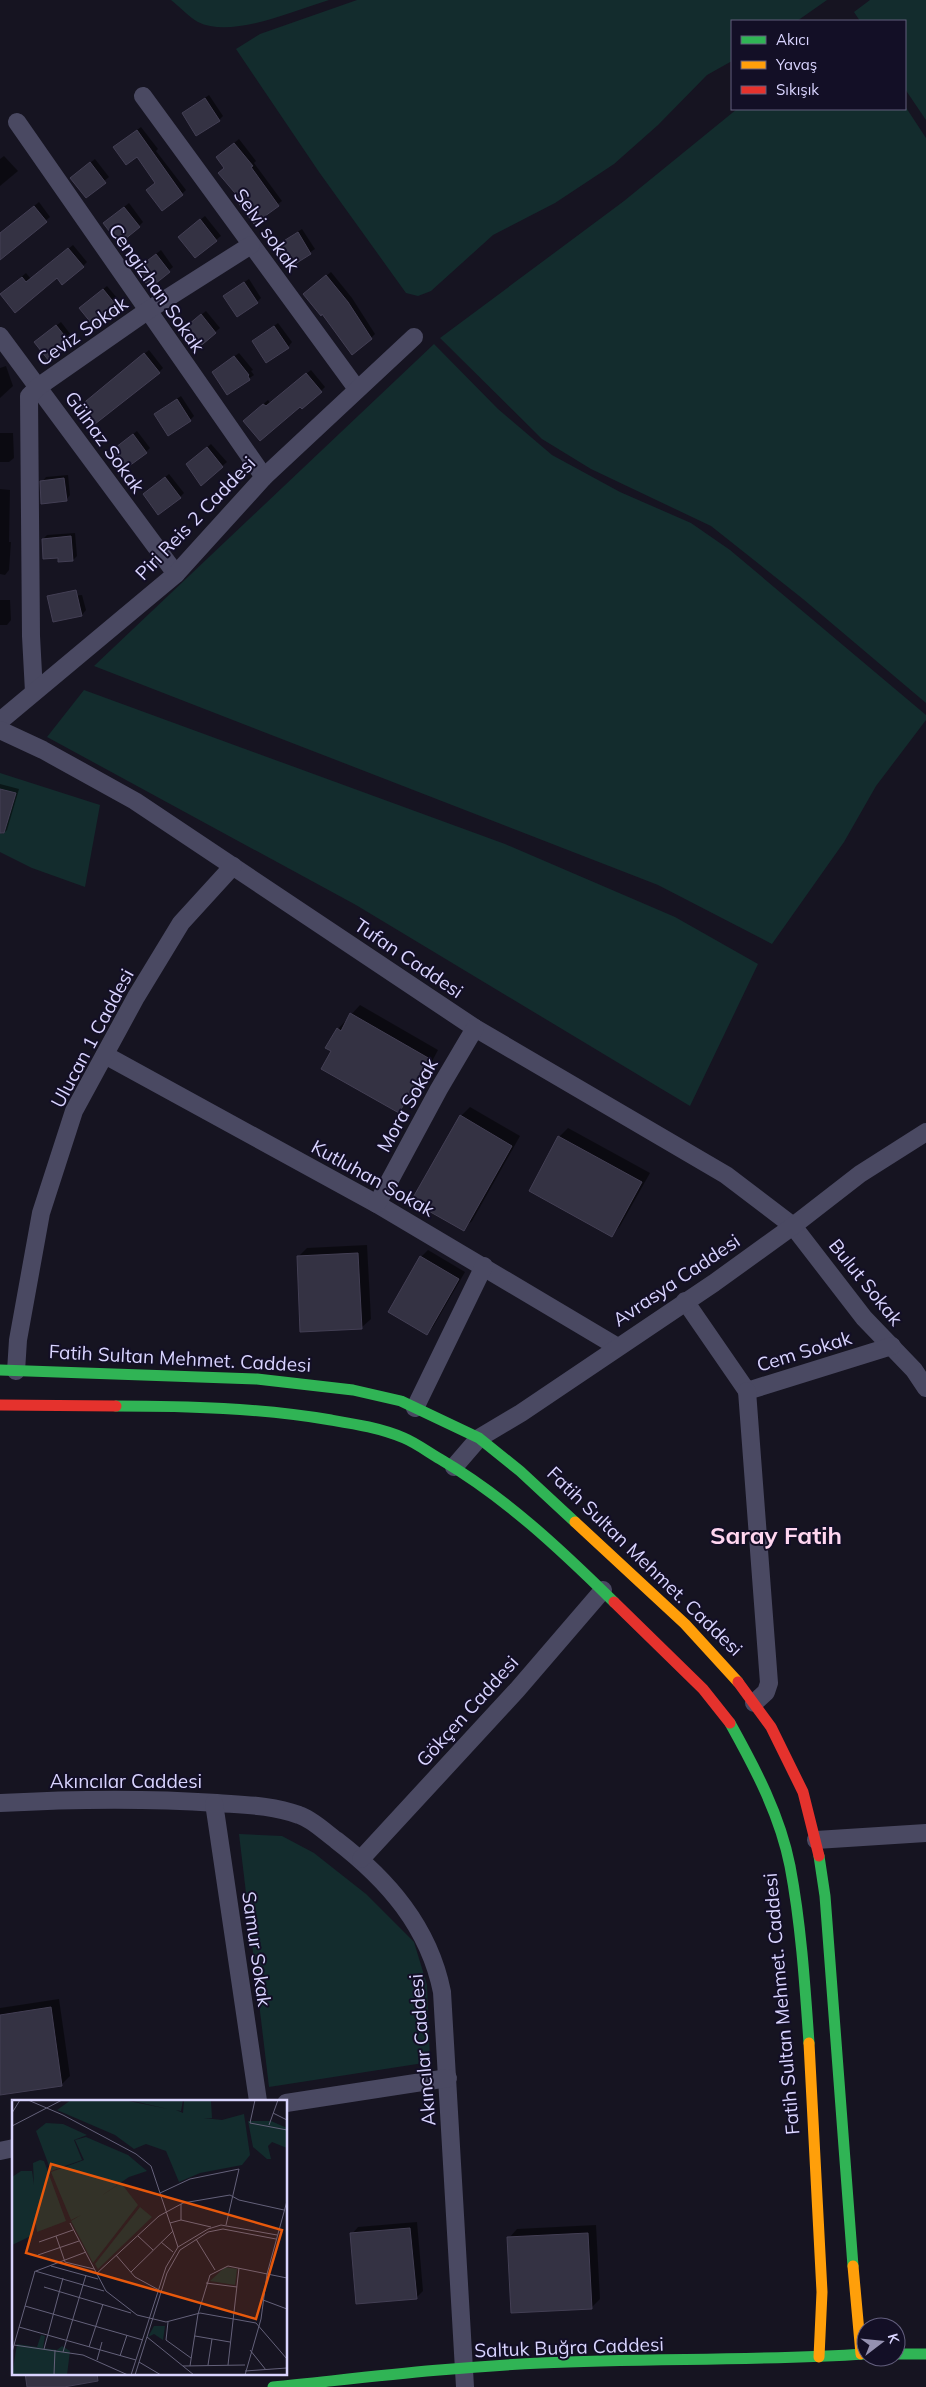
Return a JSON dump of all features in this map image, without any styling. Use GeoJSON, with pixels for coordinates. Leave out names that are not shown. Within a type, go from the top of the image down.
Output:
{"type":"FeatureCollection","features":[{"type":"Feature","properties":{"kind":"street","name":"Selvi sokak"},"geometry":{"type":"LineString","coordinates":[[143,96],[356,389]]}},
{"type":"Feature","properties":{"kind":"street","name":"Cengizhan Sokak"},"geometry":{"type":"LineString","coordinates":[[16,122],[264,477]]}},
{"type":"Feature","properties":{"kind":"street","name":"Ceviz Sokak"},"geometry":{"type":"LineString","coordinates":[[38,387],[147,311],[251,245]]}},
{"type":"Feature","properties":{"kind":"street","name":"Gülnaz Sokak"},"geometry":{"type":"LineString","coordinates":[[0,336],[176,574]]}},
{"type":"Feature","properties":{"kind":"street","name":"Piri Reis 2 Caddesi"},"geometry":{"type":"LineString","coordinates":[[0,720],[176,574],[264,477],[356,389],[414,337]]}},
{"type":"Feature","properties":{"kind":"street"},"geometry":{"type":"LineString","coordinates":[[34,692],[31,636],[29,396],[38,387]]}},
{"type":"Feature","properties":{"kind":"street","name":"Tufan Caddesi"},"geometry":{"type":"LineString","coordinates":[[0,730],[43,750],[135,801],[475,1028],[726,1175],[793,1226]]}},
{"type":"Feature","properties":{"kind":"street","name":"Ulucan 1 Caddesi"},"geometry":{"type":"LineString","coordinates":[[8,1370],[18,1340],[41,1213],[74,1111],[136,997],[181,923],[233,866]]}},
{"type":"Feature","properties":{"kind":"street","name":"Mora Sokak"},"geometry":{"type":"LineString","coordinates":[[377,1204],[439,1089],[475,1028]]}},
{"type":"Feature","properties":{"kind":"street","name":"Kutluhan Sokak"},"geometry":{"type":"LineString","coordinates":[[105,1055],[377,1204],[616,1346]]}},
{"type":"Feature","properties":{"kind":"street","name":"Avrasya Caddesi"},"geometry":{"type":"LineString","coordinates":[[454,1467],[479,1438],[521,1413],[616,1346],[685,1301],[793,1226],[860,1174],[926,1132]]}},
{"type":"Feature","properties":{"kind":"street","name":"Bulut Sokak"},"geometry":{"type":"LineString","coordinates":[[793,1226],[864,1318],[914,1370],[926,1388]]}},
{"type":"Feature","properties":{"kind":"street"},"geometry":{"type":"LineString","coordinates":[[415,1408],[484,1266]]}},
{"type":"Feature","properties":{"kind":"street","name":"Cem Sokak"},"geometry":{"type":"LineString","coordinates":[[685,1301],[747,1391],[892,1346]]}},
{"type":"Feature","properties":{"kind":"street","name":"Fatih Sultan Mehmet. Caddesi"},"geometry":{"type":"LineString","coordinates":[[8,1370],[256,1379],[353,1390],[401,1401],[479,1438],[520,1471],[685,1624],[732,1675],[771,1727],[803,1792],[816,1840],[826,1906],[854,2286],[858,2317]]}},
{"type":"Feature","properties":{"kind":"street"},"geometry":{"type":"LineString","coordinates":[[747,1391],[769,1683],[766,1692],[754,1703]]}},
{"type":"Feature","properties":{"kind":"street","name":"Fatih Sultan Mehmet. Caddesi"},"geometry":{"type":"LineString","coordinates":[[0,1405],[198,1406],[284,1412],[371,1427],[405,1438],[454,1467],[497,1497],[549,1539],[703,1689],[730,1723],[759,1776],[772,1807],[790,1865],[808,2030],[818,2196],[822,2292],[819,2357]]}},
{"type":"Feature","properties":{"kind":"street","name":"Gökçen Caddesi"},"geometry":{"type":"LineString","coordinates":[[361,1859],[517,1690],[603,1590]]}},
{"type":"Feature","properties":{"kind":"street","name":"Akıncılar Caddesi"},"geometry":{"type":"LineString","coordinates":[[0,1804],[95,1800],[214,1802],[272,1806],[301,1815],[361,1859],[396,1896],[422,1933],[437,1966],[442,1992],[465,2387]]}},
{"type":"Feature","properties":{"kind":"street","name":"Samur Sokak"},"geometry":{"type":"LineString","coordinates":[[214,1802],[258,2100]]}},
{"type":"Feature","properties":{"kind":"street"},"geometry":{"type":"LineString","coordinates":[[816,1840],[926,1833]]}},
{"type":"Feature","properties":{"kind":"street"},"geometry":{"type":"LineString","coordinates":[[288,2103],[448,2078]]}},
{"type":"Feature","properties":{"kind":"street","name":"Saltuk Buğra Caddesi"},"geometry":{"type":"LineString","coordinates":[[273,2387],[464,2368],[541,2363],[819,2357],[856,2354]]}},
{"type":"Feature","properties":{"kind":"street"},"geometry":{"type":"LineString","coordinates":[[906,2354],[926,2354]]}},
{"type":"Feature","properties":{"kind":"green space"},"geometry":{"type":"Polygon","coordinates":[[[171,0],[329,0],[264,21],[228,27],[212,26],[198,22],[171,0]]]}},
{"type":"Feature","properties":{"kind":"green space"},"geometry":{"type":"Polygon","coordinates":[[[357,0],[827,0],[798,20],[731,20],[731,62],[707,75],[658,125],[614,164],[555,203],[493,235],[431,291],[418,296],[406,293],[319,172],[236,49],[260,34],[357,0]]]}},
{"type":"Feature","properties":{"kind":"green space"},"geometry":{"type":"Polygon","coordinates":[[[870,0],[926,0],[926,120],[906,90],[906,20],[859,20],[854,12],[870,0]]]}},
{"type":"Feature","properties":{"kind":"green space"},"geometry":{"type":"Polygon","coordinates":[[[906,108],[926,138],[926,703],[803,599],[711,526],[591,469],[542,439],[440,338],[624,201],[736,110],[906,110],[906,108]]]}},
{"type":"Feature","properties":{"kind":"green space"},"geometry":{"type":"Polygon","coordinates":[[[434,344],[498,409],[552,455],[620,492],[691,523],[730,550],[926,715],[926,720],[876,786],[844,842],[772,944],[658,885],[94,666],[434,344]]]}},
{"type":"Feature","properties":{"kind":"green space"},"geometry":{"type":"Polygon","coordinates":[[[84,690],[505,844],[675,917],[758,964],[690,1106],[356,905],[47,737],[84,690]]]}},
{"type":"Feature","properties":{"kind":"green space"},"geometry":{"type":"Polygon","coordinates":[[[0,773],[100,805],[85,887],[32,868],[0,852],[0,773]]]}},
{"type":"Feature","properties":{"kind":"green space"},"geometry":{"type":"Polygon","coordinates":[[[239,1834],[282,1836],[314,1853],[366,1894],[414,1942],[427,1985],[430,2062],[269,2087],[239,1834]]]}},
{"type":"Feature","properties":{"kind":"building"},"geometry":{"type":"Polygon","coordinates":[[[205,98],[220,121],[196,136],[182,113],[205,98]]]}},
{"type":"Feature","properties":{"kind":"building"},"geometry":{"type":"Polygon","coordinates":[[[137,130],[183,195],[162,211],[146,190],[155,183],[137,157],[126,165],[113,147],[137,130]]]}},
{"type":"Feature","properties":{"kind":"building"},"geometry":{"type":"Polygon","coordinates":[[[234,143],[253,166],[251,167],[279,206],[254,224],[237,201],[240,199],[218,173],[224,168],[216,157],[234,143]]]}},
{"type":"Feature","properties":{"kind":"building"},"geometry":{"type":"Polygon","coordinates":[[[90,162],[106,183],[86,198],[70,178],[90,162]]]}},
{"type":"Feature","properties":{"kind":"building"},"geometry":{"type":"Polygon","coordinates":[[[34,206],[47,222],[0,260],[0,233],[34,206]]]}},
{"type":"Feature","properties":{"kind":"building"},"geometry":{"type":"Polygon","coordinates":[[[124,207],[140,227],[119,244],[103,223],[124,207]]]}},
{"type":"Feature","properties":{"kind":"building"},"geometry":{"type":"Polygon","coordinates":[[[200,219],[217,241],[195,258],[178,237],[200,219]]]}},
{"type":"Feature","properties":{"kind":"building"},"geometry":{"type":"Polygon","coordinates":[[[298,232],[311,254],[287,269],[274,247],[298,232]]]}},
{"type":"Feature","properties":{"kind":"building"},"geometry":{"type":"Polygon","coordinates":[[[68,248],[84,267],[62,285],[57,278],[15,313],[0,294],[22,277],[26,282],[68,248]]]}},
{"type":"Feature","properties":{"kind":"building"},"geometry":{"type":"Polygon","coordinates":[[[156,254],[170,272],[150,288],[135,270],[156,254]]]}},
{"type":"Feature","properties":{"kind":"building"},"geometry":{"type":"Polygon","coordinates":[[[326,275],[348,302],[372,339],[352,355],[322,314],[321,316],[303,294],[326,275]]]}},
{"type":"Feature","properties":{"kind":"building"},"geometry":{"type":"Polygon","coordinates":[[[244,282],[258,303],[237,317],[223,296],[244,282]]]}},
{"type":"Feature","properties":{"kind":"building"},"geometry":{"type":"Polygon","coordinates":[[[103,289],[120,310],[96,329],[79,308],[103,289]]]}},
{"type":"Feature","properties":{"kind":"building"},"geometry":{"type":"Polygon","coordinates":[[[201,314],[216,333],[197,349],[182,330],[201,314]]]}},
{"type":"Feature","properties":{"kind":"building"},"geometry":{"type":"Polygon","coordinates":[[[56,325],[71,344],[49,361],[34,342],[56,325]]]}},
{"type":"Feature","properties":{"kind":"building"},"geometry":{"type":"Polygon","coordinates":[[[274,326],[289,348],[266,363],[252,341],[274,326]]]}},
{"type":"Feature","properties":{"kind":"building"},"geometry":{"type":"Polygon","coordinates":[[[144,353],[160,373],[95,424],[80,406],[144,353]]]}},
{"type":"Feature","properties":{"kind":"building"},"geometry":{"type":"Polygon","coordinates":[[[234,356],[249,375],[250,380],[227,395],[212,372],[234,356]]]}},
{"type":"Feature","properties":{"kind":"building"},"geometry":{"type":"Polygon","coordinates":[[[306,373],[322,392],[302,409],[300,407],[260,441],[243,421],[263,404],[266,406],[306,373]]]}},
{"type":"Feature","properties":{"kind":"building"},"geometry":{"type":"Polygon","coordinates":[[[177,399],[191,421],[168,436],[154,414],[177,399]]]}},
{"type":"Feature","properties":{"kind":"building"},"geometry":{"type":"Polygon","coordinates":[[[133,434],[147,453],[125,469],[111,451],[133,434]]]}},
{"type":"Feature","properties":{"kind":"building"},"geometry":{"type":"Polygon","coordinates":[[[207,447],[223,467],[201,486],[186,464],[207,447]]]}},
{"type":"Feature","properties":{"kind":"building"},"geometry":{"type":"Polygon","coordinates":[[[165,477],[181,498],[158,515],[143,494],[165,477]]]}},
{"type":"Feature","properties":{"kind":"building"},"geometry":{"type":"Polygon","coordinates":[[[64,478],[67,501],[41,504],[40,481],[64,478]]]}},
{"type":"Feature","properties":{"kind":"building"},"geometry":{"type":"Polygon","coordinates":[[[71,536],[73,561],[58,562],[58,558],[43,559],[42,539],[71,536]]]}},
{"type":"Feature","properties":{"kind":"building"},"geometry":{"type":"Polygon","coordinates":[[[76,590],[82,616],[53,622],[47,596],[76,590]]]}},
{"type":"Feature","properties":{"kind":"building"},"geometry":{"type":"Polygon","coordinates":[[[0,789],[16,793],[4,833],[0,833],[0,789]]]}},
{"type":"Feature","properties":{"kind":"building"},"geometry":{"type":"Polygon","coordinates":[[[350,1013],[430,1059],[421,1076],[427,1079],[414,1102],[407,1099],[399,1113],[321,1069],[331,1051],[325,1048],[337,1028],[341,1031],[350,1013]]]}},
{"type":"Feature","properties":{"kind":"building"},"geometry":{"type":"Polygon","coordinates":[[[460,1115],[512,1146],[464,1231],[411,1201],[460,1115]]]}},
{"type":"Feature","properties":{"kind":"building"},"geometry":{"type":"Polygon","coordinates":[[[558,1136],[642,1182],[612,1237],[529,1191],[558,1136]]]}},
{"type":"Feature","properties":{"kind":"building"},"geometry":{"type":"Polygon","coordinates":[[[358,1253],[362,1329],[300,1332],[297,1256],[358,1253]]]}},
{"type":"Feature","properties":{"kind":"building"},"geometry":{"type":"Polygon","coordinates":[[[420,1256],[459,1279],[427,1335],[388,1312],[420,1256]]]}},
{"type":"Feature","properties":{"kind":"building"},"geometry":{"type":"Polygon","coordinates":[[[51,2007],[62,2086],[0,2095],[0,2015],[51,2007]]]}},
{"type":"Feature","properties":{"kind":"building"},"geometry":{"type":"Polygon","coordinates":[[[410,2228],[417,2299],[356,2304],[350,2233],[410,2228]]]}},
{"type":"Feature","properties":{"kind":"building"},"geometry":{"type":"Polygon","coordinates":[[[588,2233],[592,2309],[511,2313],[507,2237],[588,2233]]]}},
{"type":"Feature","properties":{"kind":"building"},"geometry":{"type":"Polygon","coordinates":[[[25,2374],[97,2374],[98,2381],[64,2387],[27,2387],[25,2374]]]}},
{"type":"Feature","properties":{"kind":"traffic: fast"},"geometry":{"type":"LineString","coordinates":[[0,1370],[257,1379],[353,1390],[401,1401],[479,1438],[520,1471],[575,1522]]}},
{"type":"Feature","properties":{"kind":"traffic: fast"},"geometry":{"type":"LineString","coordinates":[[116,1406],[250,1410],[358,1425],[404,1438],[464,1474],[509,1507],[552,1543],[614,1602]]}},
{"type":"Feature","properties":{"kind":"traffic: fast"},"geometry":{"type":"LineString","coordinates":[[730,1723],[766,1792],[786,1847],[800,1932],[809,2043]]}},
{"type":"Feature","properties":{"kind":"traffic: fast"},"geometry":{"type":"LineString","coordinates":[[819,1856],[825,1896],[853,2266]]}},
{"type":"Feature","properties":{"kind":"traffic: fast"},"geometry":{"type":"LineString","coordinates":[[273,2387],[507,2365],[582,2361],[785,2358],[856,2354]]}},
{"type":"Feature","properties":{"kind":"traffic: fast"},"geometry":{"type":"LineString","coordinates":[[906,2354],[926,2354]]}},
{"type":"Feature","properties":{"kind":"traffic: slow"},"geometry":{"type":"LineString","coordinates":[[575,1522],[685,1624],[738,1682]]}},
{"type":"Feature","properties":{"kind":"traffic: slow"},"geometry":{"type":"LineString","coordinates":[[809,2043],[822,2292],[819,2357]]}},
{"type":"Feature","properties":{"kind":"traffic: slow"},"geometry":{"type":"LineString","coordinates":[[853,2266],[858,2317]]}},
{"type":"Feature","properties":{"kind":"traffic: jam"},"geometry":{"type":"LineString","coordinates":[[0,1405],[116,1406]]}},
{"type":"Feature","properties":{"kind":"traffic: jam"},"geometry":{"type":"LineString","coordinates":[[614,1602],[703,1689],[730,1723]]}},
{"type":"Feature","properties":{"kind":"traffic: jam"},"geometry":{"type":"LineString","coordinates":[[738,1682],[771,1727],[803,1792],[819,1856]]}},
{"type":"Feature","properties":{"kind":"district","name":"Saray Fatih"},"geometry":{"type":"Point","coordinates":[776,1536]}}]}
